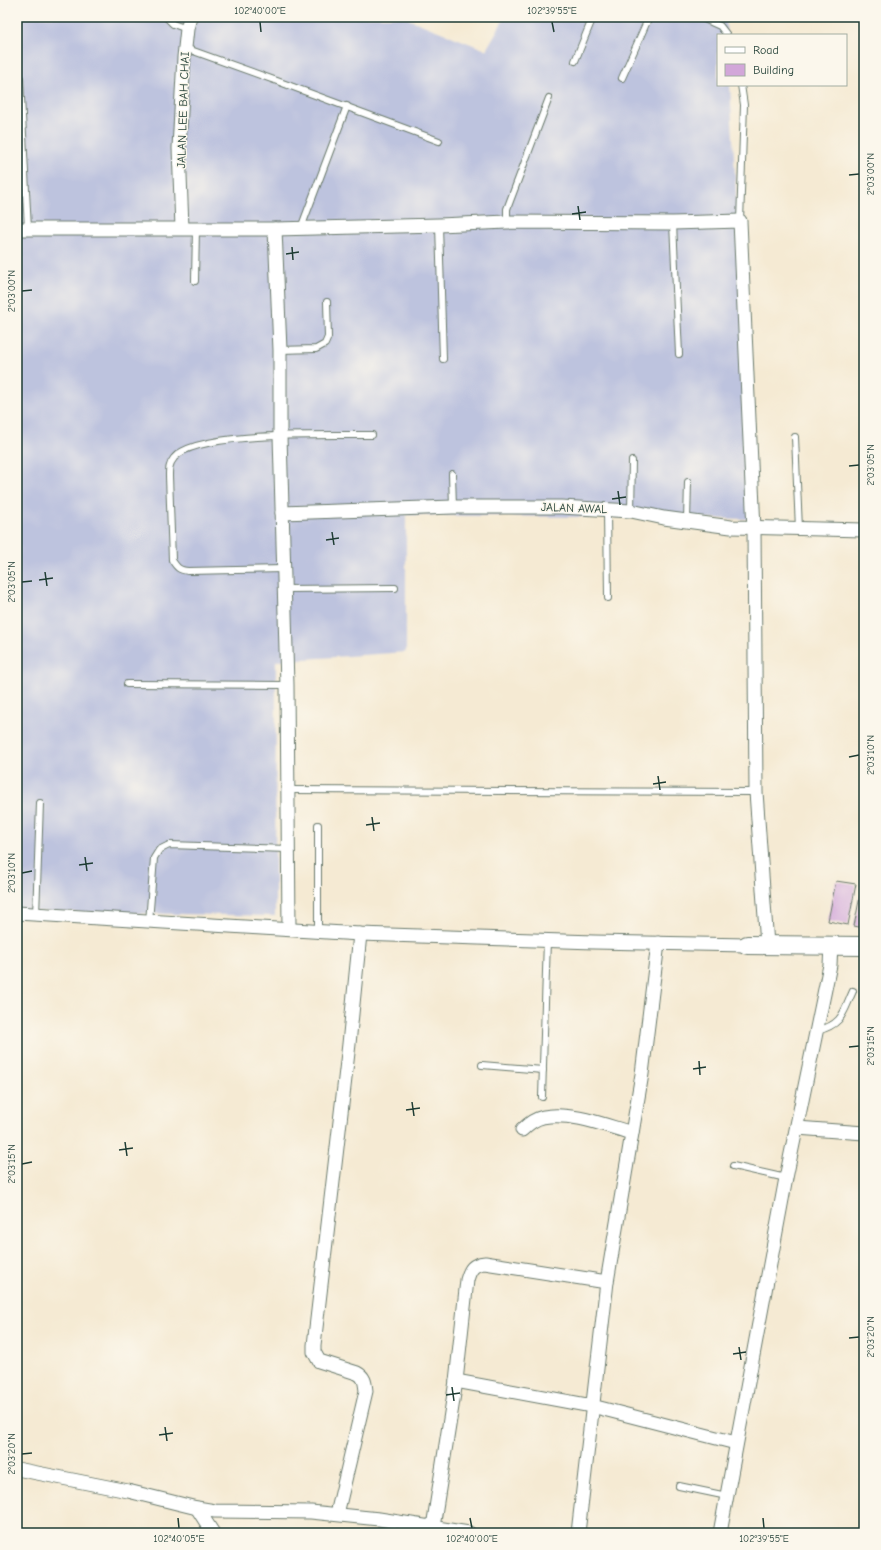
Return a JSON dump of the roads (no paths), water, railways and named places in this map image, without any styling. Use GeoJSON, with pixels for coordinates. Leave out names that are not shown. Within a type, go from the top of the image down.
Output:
{"type":"FeatureCollection","features":[{"type":"Feature","properties":{"kind":"street","name":"JALAN LEE BAH CHAI"},"geometry":{"type":"LineString","coordinates":[[182,228],[179,148],[188,23]]}},
{"type":"Feature","properties":{"kind":"street"},"geometry":{"type":"LineString","coordinates":[[22,229],[275,229],[507,222],[673,223],[740,221],[754,529],[752,792],[756,945]]}},
{"type":"Feature","properties":{"kind":"street"},"geometry":{"type":"LineString","coordinates":[[275,229],[280,350],[280,436],[287,685],[289,929]]}},
{"type":"Feature","properties":{"kind":"street","name":"JALAN AWAL"},"geometry":{"type":"LineString","coordinates":[[282,513],[453,507],[561,507],[631,511],[687,521],[754,529],[864,530]]}},
{"type":"Feature","properties":{"kind":"street"},"geometry":{"type":"LineString","coordinates":[[17,913],[360,934],[594,942],[756,945],[831,956],[864,946]]}},
{"type":"Feature","properties":{"kind":"street"},"geometry":{"type":"LineString","coordinates":[[337,1514],[366,1391],[365,1382],[362,1376],[319,1361],[314,1352],[314,1345],[349,1044],[360,934]]}},
{"type":"Feature","properties":{"kind":"street"},"geometry":{"type":"LineString","coordinates":[[578,1533],[607,1282],[642,1074],[658,943]]}},
{"type":"Feature","properties":{"kind":"street"},"geometry":{"type":"LineString","coordinates":[[720,1533],[786,1178],[831,956]]}},
{"type":"Feature","properties":{"kind":"street"},"geometry":{"type":"LineString","coordinates":[[522,1130],[530,1122],[536,1119],[557,1115],[583,1120],[632,1133]]}},
{"type":"Feature","properties":{"kind":"street"},"geometry":{"type":"LineString","coordinates":[[797,1128],[864,1133]]}},
{"type":"Feature","properties":{"kind":"street"},"geometry":{"type":"LineString","coordinates":[[433,1527],[456,1381],[467,1280],[472,1266],[485,1263],[607,1282]]}},
{"type":"Feature","properties":{"kind":"street"},"geometry":{"type":"LineString","coordinates":[[456,1381],[592,1406],[736,1443]]}},
{"type":"Feature","properties":{"kind":"street"},"geometry":{"type":"LineString","coordinates":[[17,1469],[128,1491],[215,1511],[284,1511],[337,1514],[469,1533]]}},
{"type":"Feature","properties":{"kind":"street"},"geometry":{"type":"LineString","coordinates":[[197,1508],[213,1533]]}},
{"type":"Feature","properties":{"kind":"lane"},"geometry":{"type":"LineString","coordinates":[[166,17],[173,24],[188,23]]}},
{"type":"Feature","properties":{"kind":"lane"},"geometry":{"type":"LineString","coordinates":[[575,61],[593,17]]}},
{"type":"Feature","properties":{"kind":"lane"},"geometry":{"type":"LineString","coordinates":[[622,78],[649,17]]}},
{"type":"Feature","properties":{"kind":"lane"},"geometry":{"type":"LineString","coordinates":[[700,17],[720,26],[726,34]]}},
{"type":"Feature","properties":{"kind":"lane"},"geometry":{"type":"LineString","coordinates":[[185,48],[439,141]]}},
{"type":"Feature","properties":{"kind":"lane"},"geometry":{"type":"LineString","coordinates":[[20,78],[22,229]]}},
{"type":"Feature","properties":{"kind":"lane"},"geometry":{"type":"LineString","coordinates":[[740,221],[744,105],[742,86]]}},
{"type":"Feature","properties":{"kind":"lane"},"geometry":{"type":"LineString","coordinates":[[507,222],[507,210],[510,201],[549,98]]}},
{"type":"Feature","properties":{"kind":"lane"},"geometry":{"type":"LineString","coordinates":[[301,228],[346,106]]}},
{"type":"Feature","properties":{"kind":"lane"},"geometry":{"type":"LineString","coordinates":[[673,223],[679,354]]}},
{"type":"Feature","properties":{"kind":"lane"},"geometry":{"type":"LineString","coordinates":[[439,225],[443,359]]}},
{"type":"Feature","properties":{"kind":"lane"},"geometry":{"type":"LineString","coordinates":[[195,281],[196,228]]}},
{"type":"Feature","properties":{"kind":"lane"},"geometry":{"type":"LineString","coordinates":[[280,350],[316,349],[325,344],[328,337],[327,302]]}},
{"type":"Feature","properties":{"kind":"lane"},"geometry":{"type":"LineString","coordinates":[[283,568],[188,571],[181,570],[176,567],[172,560],[169,476],[169,466],[174,457],[191,447],[240,437],[372,436]]}},
{"type":"Feature","properties":{"kind":"lane"},"geometry":{"type":"LineString","coordinates":[[795,437],[800,529]]}},
{"type":"Feature","properties":{"kind":"lane"},"geometry":{"type":"LineString","coordinates":[[631,511],[632,461]]}},
{"type":"Feature","properties":{"kind":"lane"},"geometry":{"type":"LineString","coordinates":[[452,474],[453,507]]}},
{"type":"Feature","properties":{"kind":"lane"},"geometry":{"type":"LineString","coordinates":[[687,521],[688,482]]}},
{"type":"Feature","properties":{"kind":"lane"},"geometry":{"type":"LineString","coordinates":[[607,509],[608,598]]}},
{"type":"Feature","properties":{"kind":"lane"},"geometry":{"type":"LineString","coordinates":[[284,589],[395,588]]}},
{"type":"Feature","properties":{"kind":"lane"},"geometry":{"type":"LineString","coordinates":[[127,684],[287,685]]}},
{"type":"Feature","properties":{"kind":"lane"},"geometry":{"type":"LineString","coordinates":[[288,790],[752,792]]}},
{"type":"Feature","properties":{"kind":"lane"},"geometry":{"type":"LineString","coordinates":[[36,915],[40,803]]}},
{"type":"Feature","properties":{"kind":"lane"},"geometry":{"type":"LineString","coordinates":[[318,825],[318,931]]}},
{"type":"Feature","properties":{"kind":"lane"},"geometry":{"type":"LineString","coordinates":[[149,922],[154,858],[159,850],[169,845],[288,848]]}},
{"type":"Feature","properties":{"kind":"lane"},"geometry":{"type":"LineString","coordinates":[[542,1097],[547,940]]}},
{"type":"Feature","properties":{"kind":"lane"},"geometry":{"type":"LineString","coordinates":[[817,1031],[829,1028],[839,1021],[853,991]]}},
{"type":"Feature","properties":{"kind":"lane"},"geometry":{"type":"LineString","coordinates":[[482,1065],[543,1070]]}},
{"type":"Feature","properties":{"kind":"lane"},"geometry":{"type":"LineString","coordinates":[[733,1166],[786,1178]]}},
{"type":"Feature","properties":{"kind":"lane"},"geometry":{"type":"LineString","coordinates":[[679,1486],[727,1496]]}}]}
